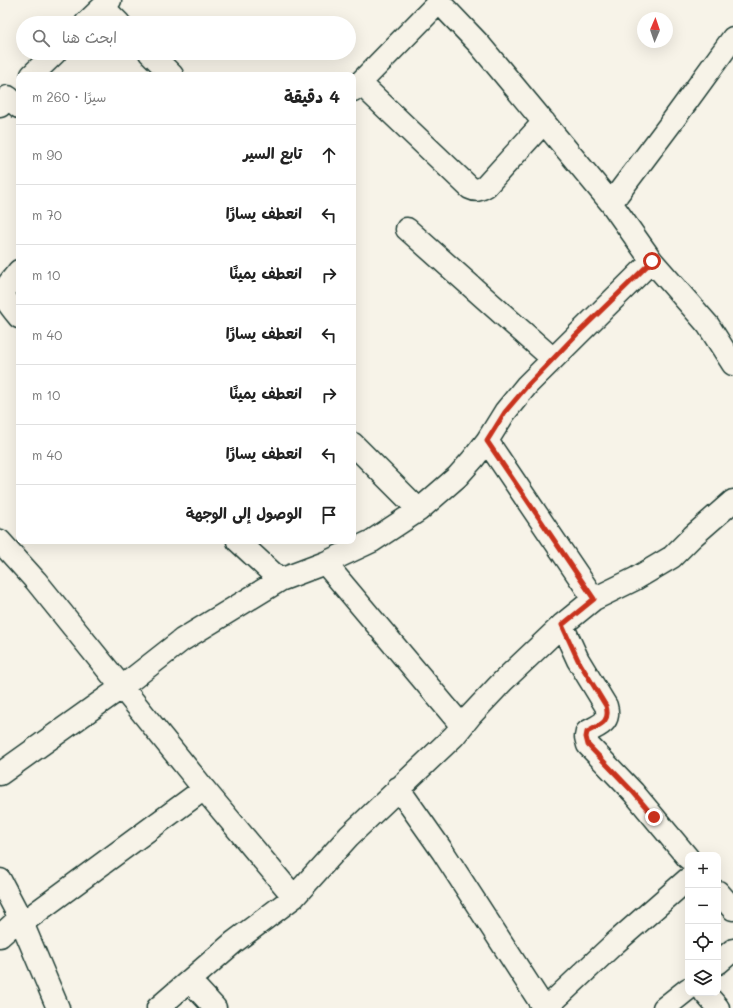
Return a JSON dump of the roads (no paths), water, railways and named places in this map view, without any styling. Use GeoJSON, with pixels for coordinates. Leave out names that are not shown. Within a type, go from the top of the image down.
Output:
{"type":"FeatureCollection","features":[{"type":"Feature","properties":{"kind":"street"},"geometry":{"type":"LineString","coordinates":[[544,122],[486,186],[475,190],[470,188],[356,87],[438,1],[479,44],[544,122],[611,203],[652,261],[708,325],[733,364]]}},
{"type":"Feature","properties":{"kind":"street"},"geometry":{"type":"LineString","coordinates":[[94,16],[107,4],[115,16]]}},
{"type":"Feature","properties":{"kind":"street"},"geometry":{"type":"LineString","coordinates":[[611,203],[733,38]]}},
{"type":"Feature","properties":{"kind":"street"},"geometry":{"type":"LineString","coordinates":[[35,72],[48,60]]}},
{"type":"Feature","properties":{"kind":"street"},"geometry":{"type":"LineString","coordinates":[[157,60],[169,72]]}},
{"type":"Feature","properties":{"kind":"street"},"geometry":{"type":"LineString","coordinates":[[408,229],[553,359]]}},
{"type":"Feature","properties":{"kind":"street"},"geometry":{"type":"LineString","coordinates":[[0,774],[122,687],[182,640],[280,580],[325,563],[372,541],[419,510],[457,476],[487,441],[505,412],[528,385],[576,335],[652,261]]}},
{"type":"Feature","properties":{"kind":"street"},"geometry":{"type":"LineString","coordinates":[[16,274],[5,284],[0,292],[1,298],[16,314]]}},
{"type":"Feature","properties":{"kind":"street"},"geometry":{"type":"LineString","coordinates":[[487,441],[594,599]]}},
{"type":"Feature","properties":{"kind":"street"},"geometry":{"type":"LineString","coordinates":[[356,447],[419,510]]}},
{"type":"Feature","properties":{"kind":"street"},"geometry":{"type":"LineString","coordinates":[[158,1008],[234,942],[294,897],[349,836],[454,736],[471,715],[562,625],[594,599],[635,579],[672,557],[693,536],[733,501]]}},
{"type":"Feature","properties":{"kind":"street"},"geometry":{"type":"LineString","coordinates":[[0,542],[36,581],[204,789],[294,897]]}},
{"type":"Feature","properties":{"kind":"street"},"geometry":{"type":"LineString","coordinates":[[241,544],[280,580]]}},
{"type":"Feature","properties":{"kind":"street"},"geometry":{"type":"LineString","coordinates":[[325,563],[462,726]]}},
{"type":"Feature","properties":{"kind":"street"},"geometry":{"type":"LineString","coordinates":[[562,625],[578,660],[606,706],[608,714],[606,721],[587,732],[586,737],[588,745],[633,792],[685,854]]}},
{"type":"Feature","properties":{"kind":"street"},"geometry":{"type":"LineString","coordinates":[[398,788],[443,852],[545,1008],[615,942],[685,882]]}},
{"type":"Feature","properties":{"kind":"street"},"geometry":{"type":"LineString","coordinates":[[0,936],[204,789]]}},
{"type":"Feature","properties":{"kind":"street"},"geometry":{"type":"LineString","coordinates":[[0,880],[21,921],[58,1008]]}},
{"type":"Feature","properties":{"kind":"street"},"geometry":{"type":"LineString","coordinates":[[721,895],[733,909]]}},
{"type":"Feature","properties":{"kind":"street"},"geometry":{"type":"LineString","coordinates":[[721,960],[733,950]]}},
{"type":"Feature","properties":{"kind":"street"},"geometry":{"type":"LineString","coordinates":[[190,981],[215,1008]]}},
{"type":"Feature","properties":{"kind":"street"},"geometry":{"type":"LineString","coordinates":[[664,1008],[685,991]]}},
{"type":"Feature","properties":{"kind":"street"},"geometry":{"type":"LineString","coordinates":[[708,996],[718,1008]]}}]}
